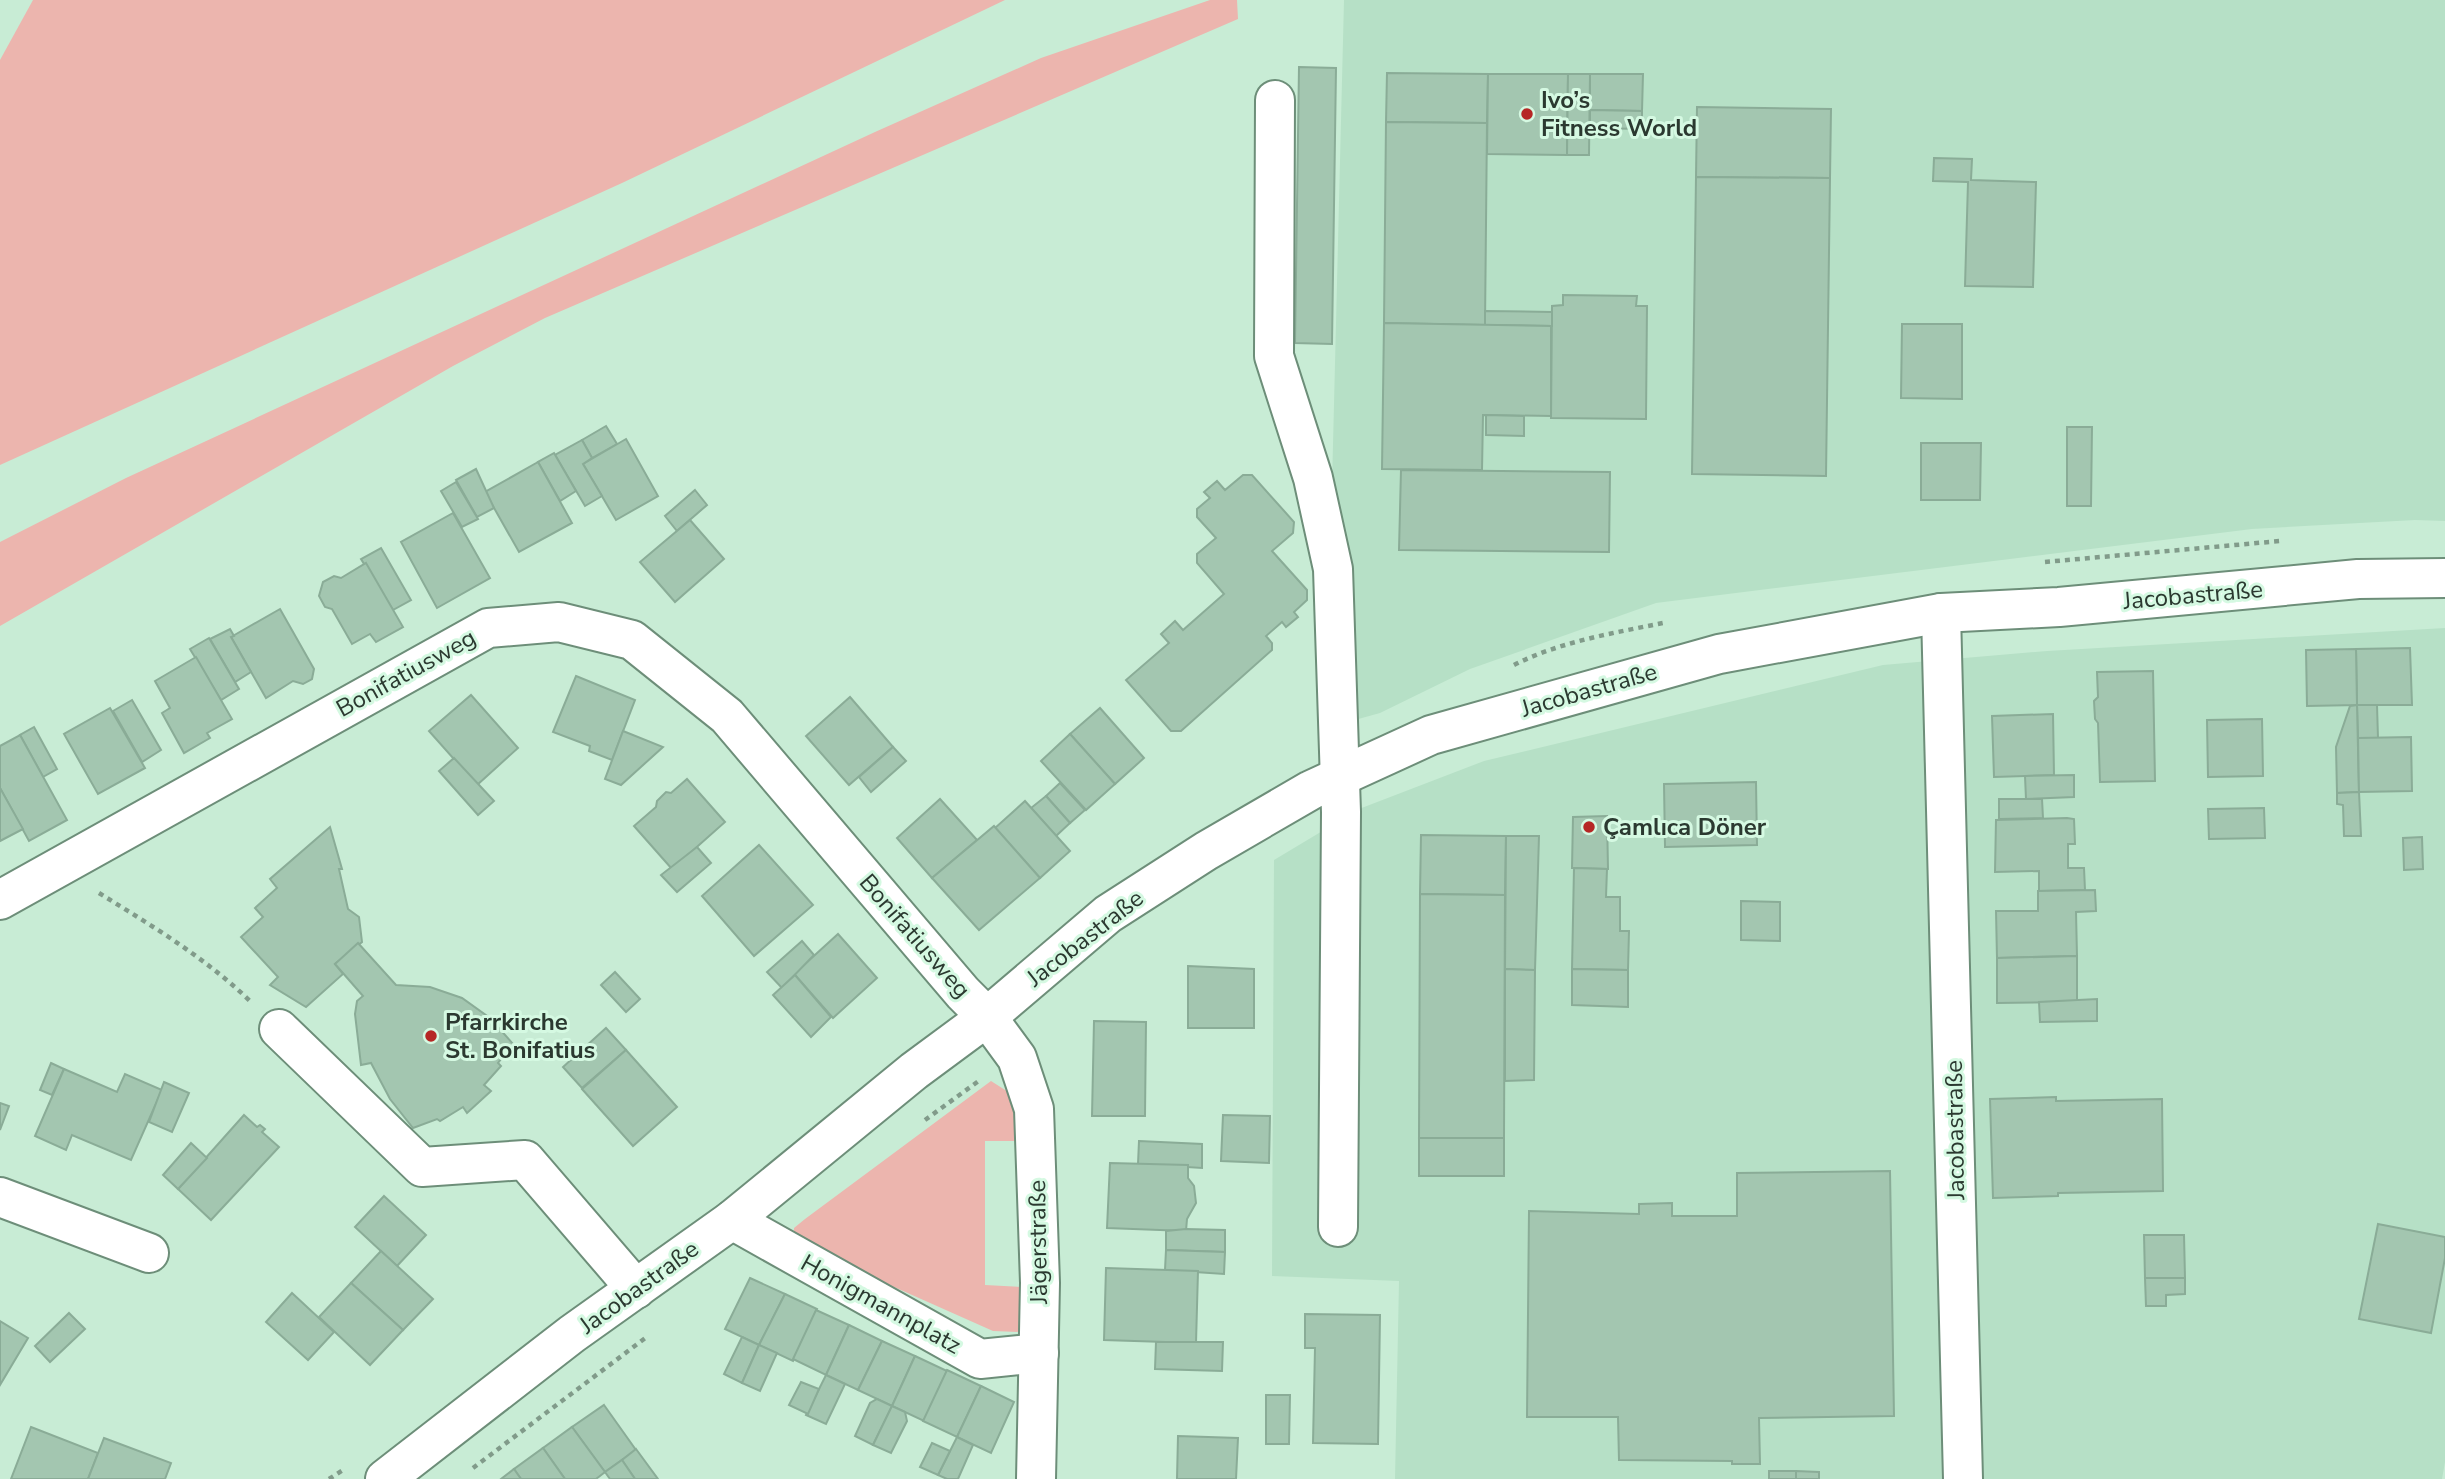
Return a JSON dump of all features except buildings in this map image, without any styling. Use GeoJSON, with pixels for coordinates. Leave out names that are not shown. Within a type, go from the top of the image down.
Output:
{"type":"FeatureCollection","features":[{"type":"Feature","properties":{"kind":"street"},"geometry":{"type":"LineString","coordinates":[[1275,100],[1274,356],[1313,478],[1333,569],[1341,812],[1338,1227]]}},
{"type":"Feature","properties":{"kind":"street","name":"Jacobastraße"},"geometry":{"type":"LineString","coordinates":[[385,1479],[636,1289],[732,1220],[914,1071],[998,1032],[1108,914],[1206,852],[1338,778],[1431,735],[1719,654],[1941,613],[2059,607],[2358,579],[2445,578]]}},
{"type":"Feature","properties":{"kind":"street","name":"Jacobastraße"},"geometry":{"type":"LineString","coordinates":[[1941,613],[1964,1479]]}},
{"type":"Feature","properties":{"kind":"street","name":"Bonifatiusweg"},"geometry":{"type":"LineString","coordinates":[[0,900],[55,866],[488,628],[559,622],[632,640],[727,716],[998,1032]]}},
{"type":"Feature","properties":{"kind":"street"},"geometry":{"type":"LineString","coordinates":[[279,1029],[422,1167],[525,1160],[608,1253],[636,1289]]}},
{"type":"Feature","properties":{"kind":"street","name":"Jägerstraße"},"geometry":{"type":"LineString","coordinates":[[998,1032],[1017,1058],[1034,1109],[1039,1219],[1036,1479]]}},
{"type":"Feature","properties":{"kind":"street"},"geometry":{"type":"LineString","coordinates":[[0,1197],[149,1253]]}},
{"type":"Feature","properties":{"kind":"street","name":"Honigmannplatz"},"geometry":{"type":"LineString","coordinates":[[732,1220],[980,1359],[1038,1353]]}},
{"type":"Feature","properties":{"kind":"path"},"geometry":{"type":"LineString","coordinates":[[55,866],[175,941],[229,980],[279,1029]]}},
{"type":"Feature","properties":{"kind":"path"},"geometry":{"type":"LineString","coordinates":[[920,1124],[993,1070],[1001,1052],[998,1032]]}},
{"type":"Feature","properties":{"kind":"path"},"geometry":{"type":"LineString","coordinates":[[469,1471],[652,1333]]}},
{"type":"Feature","properties":{"kind":"shaded area"},"geometry":{"type":"Polygon","coordinates":[[[33,0],[1005,0],[622,183],[0,465],[0,60],[33,0]]]}},
{"type":"Feature","properties":{"kind":"shaded area"},"geometry":{"type":"Polygon","coordinates":[[[1210,0],[1237,0],[1238,19],[545,318],[453,366],[0,626],[0,542],[126,478],[875,132],[1041,58],[1210,0]]]}},
{"type":"Feature","properties":{"kind":"shaded area"},"geometry":{"type":"Polygon","coordinates":[[[1344,0],[2445,0],[2445,521],[2415,520],[2252,529],[1656,603],[1470,669],[1380,713],[1326,728],[1344,0]]]}},
{"type":"Feature","properties":{"kind":"shaded area"},"geometry":{"type":"Polygon","coordinates":[[[2445,628],[2445,1462],[2442,1479],[1395,1479],[1399,1281],[1272,1276],[1274,860],[1359,809],[1484,761],[1883,665],[2047,651],[2445,628]]]}},
{"type":"Feature","properties":{"kind":"shaded area"},"geometry":{"type":"Polygon","coordinates":[[[991,1081],[1013,1095],[1027,1141],[985,1141],[985,1285],[1023,1287],[1021,1332],[993,1331],[829,1258],[794,1234],[794,1228],[805,1219],[991,1081]]]}},
{"type":"Feature","properties":{"kind":"place","name":"Ivo’s Fitness World"},"geometry":{"type":"Point","coordinates":[1527,114]}},
{"type":"Feature","properties":{"kind":"place","name":"Çamlıca Döner"},"geometry":{"type":"Point","coordinates":[1589,827]}},
{"type":"Feature","properties":{"kind":"place","name":"Pfarrkirche St. Bonifatius"},"geometry":{"type":"Point","coordinates":[431,1036]}}]}
